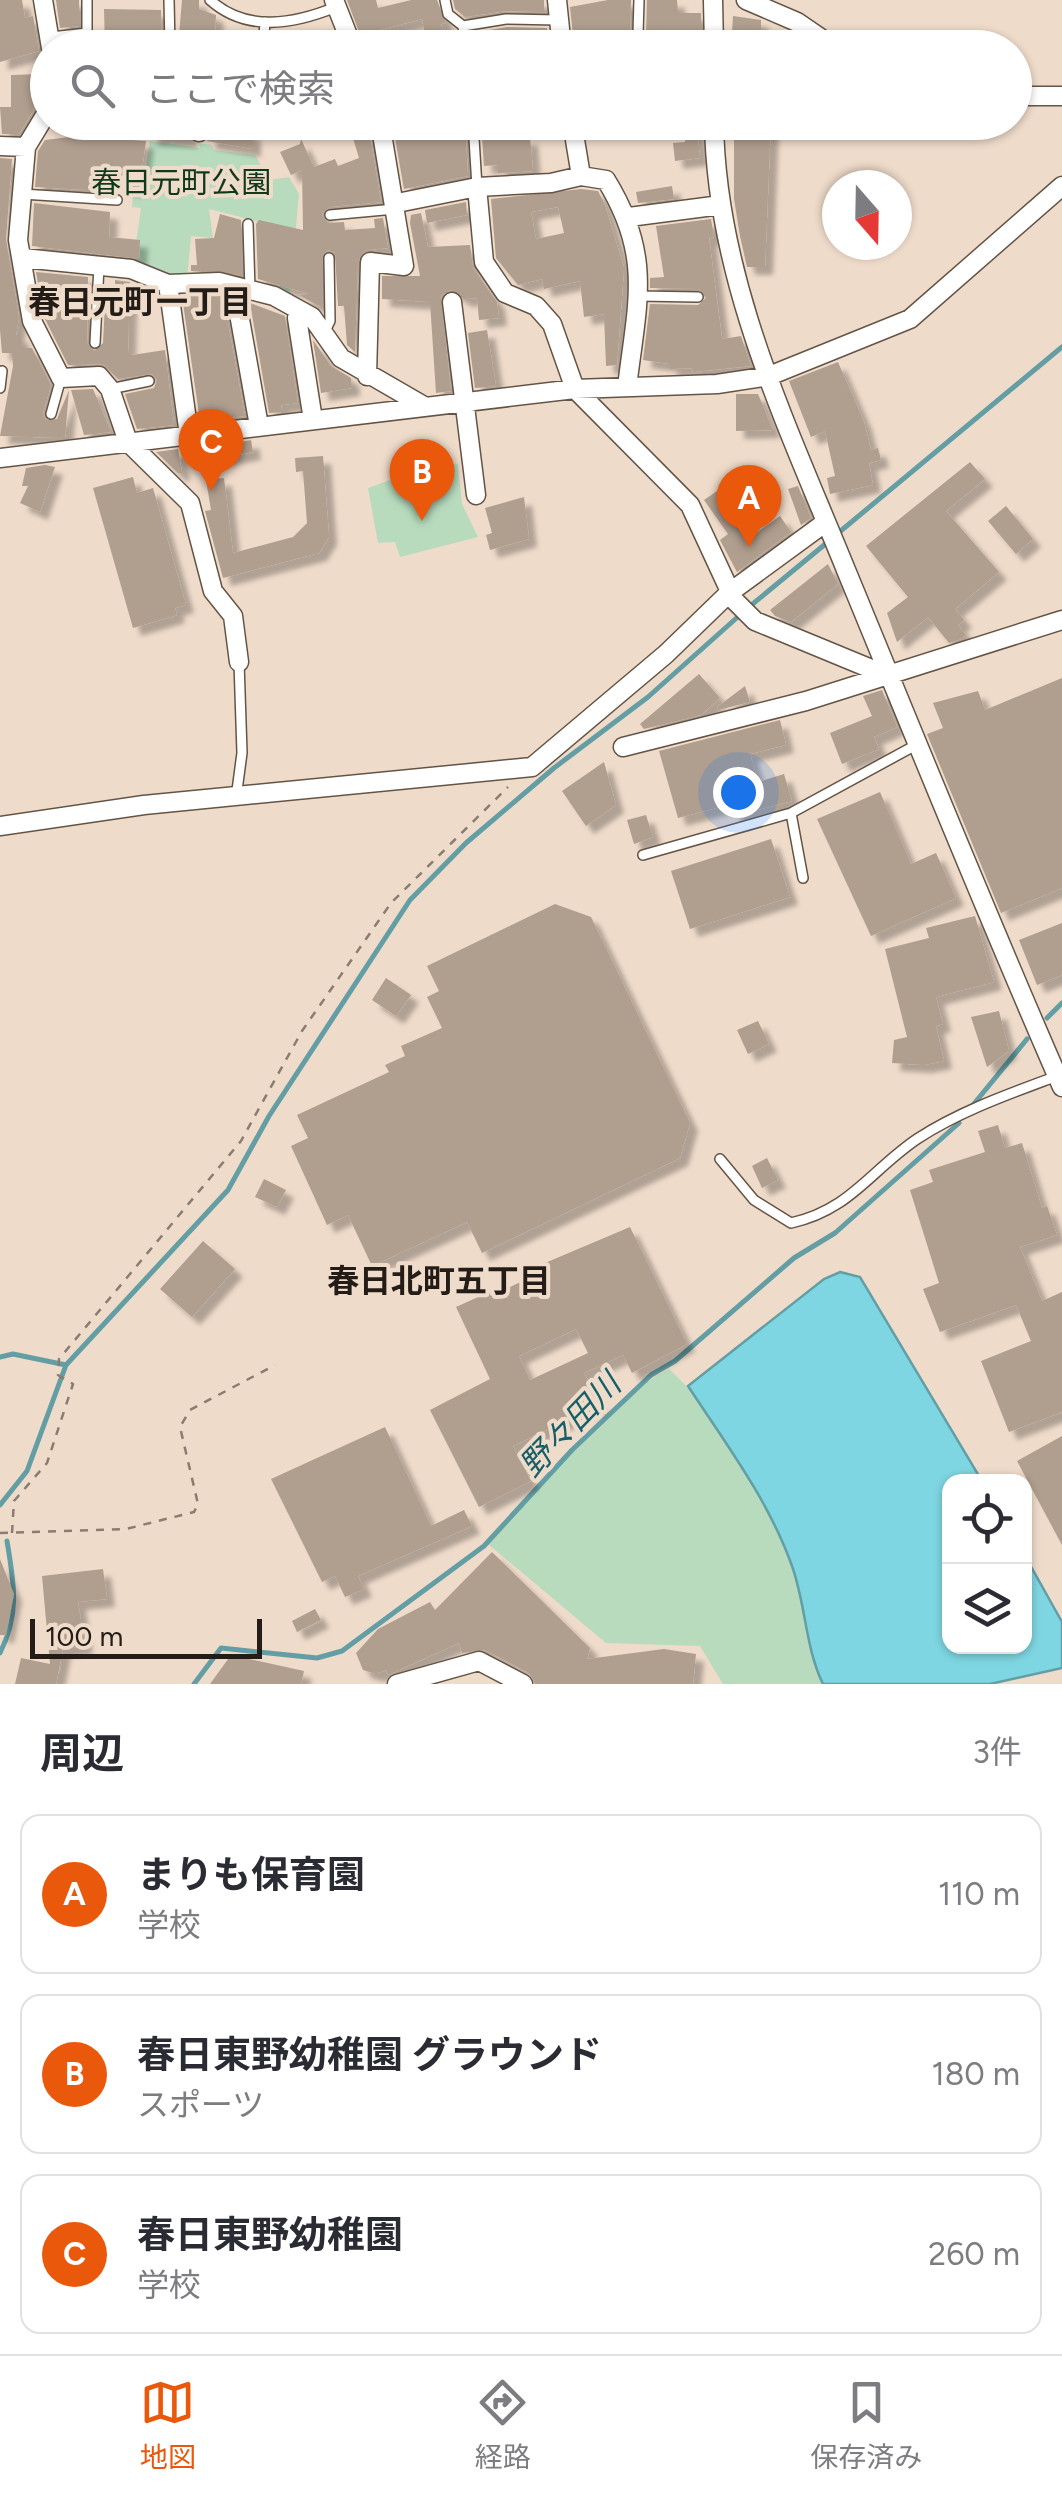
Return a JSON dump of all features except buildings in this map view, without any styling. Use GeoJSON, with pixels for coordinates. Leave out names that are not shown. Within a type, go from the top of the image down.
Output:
{"type":"FeatureCollection","features":[{"type":"Feature","properties":{"kind":"street"},"geometry":{"type":"LineString","coordinates":[[42,0],[48,30]]}},
{"type":"Feature","properties":{"kind":"street"},"geometry":{"type":"LineString","coordinates":[[557,0],[559,30]]}},
{"type":"Feature","properties":{"kind":"street"},"geometry":{"type":"LineString","coordinates":[[714,0],[714,30]]}},
{"type":"Feature","properties":{"kind":"street"},"geometry":{"type":"LineString","coordinates":[[746,0],[809,30]]}},
{"type":"Feature","properties":{"kind":"street"},"geometry":{"type":"LineString","coordinates":[[335,4],[346,30]]}},
{"type":"Feature","properties":{"kind":"street"},"geometry":{"type":"LineString","coordinates":[[1032,96],[1062,96]]}},
{"type":"Feature","properties":{"kind":"street"},"geometry":{"type":"LineString","coordinates":[[30,140],[26,147],[14,247],[32,320],[61,378],[99,376],[110,389],[128,442],[190,503],[213,591],[233,616],[239,662]]}},
{"type":"Feature","properties":{"kind":"street"},"geometry":{"type":"LineString","coordinates":[[368,376],[370,262],[404,266],[384,140]]}},
{"type":"Feature","properties":{"kind":"street"},"geometry":{"type":"LineString","coordinates":[[575,140],[581,176]]}},
{"type":"Feature","properties":{"kind":"street"},"geometry":{"type":"LineString","coordinates":[[716,140],[735,279],[769,376],[886,674],[1060,1081]]}},
{"type":"Feature","properties":{"kind":"street"},"geometry":{"type":"LineString","coordinates":[[0,146],[26,147]]}},
{"type":"Feature","properties":{"kind":"street"},"geometry":{"type":"LineString","coordinates":[[397,206],[477,187],[551,184],[581,176],[606,180],[629,217],[641,274],[626,387]]}},
{"type":"Feature","properties":{"kind":"street"},"geometry":{"type":"LineString","coordinates":[[0,458],[424,406],[575,390],[717,384],[769,376],[910,319],[1062,186]]}},
{"type":"Feature","properties":{"kind":"street"},"geometry":{"type":"LineString","coordinates":[[477,187],[484,262],[506,293],[536,306],[552,324],[575,390],[690,505],[732,596],[752,618],[886,674]]}},
{"type":"Feature","properties":{"kind":"street"},"geometry":{"type":"LineString","coordinates":[[629,217],[722,205]]}},
{"type":"Feature","properties":{"kind":"street"},"geometry":{"type":"LineString","coordinates":[[14,247],[131,269],[168,284],[242,288],[274,296],[302,311],[341,358],[424,406]]}},
{"type":"Feature","properties":{"kind":"street"},"geometry":{"type":"LineString","coordinates":[[168,284],[188,435]]}},
{"type":"Feature","properties":{"kind":"street"},"geometry":{"type":"LineString","coordinates":[[242,288],[258,426]]}},
{"type":"Feature","properties":{"kind":"street"},"geometry":{"type":"LineString","coordinates":[[452,302],[476,495]]}},
{"type":"Feature","properties":{"kind":"street"},"geometry":{"type":"LineString","coordinates":[[302,311],[297,318],[314,420]]}},
{"type":"Feature","properties":{"kind":"street"},"geometry":{"type":"LineString","coordinates":[[0,826],[532,767],[732,596],[827,525]]}},
{"type":"Feature","properties":{"kind":"street"},"geometry":{"type":"LineString","coordinates":[[622,747],[681,736],[1062,620]]}},
{"type":"Feature","properties":{"kind":"street"},"geometry":{"type":"LineString","coordinates":[[397,1684],[479,1661],[523,1684]]}},
{"type":"Feature","properties":{"kind":"lane"},"geometry":{"type":"LineString","coordinates":[[87,0],[88,30]]}},
{"type":"Feature","properties":{"kind":"lane"},"geometry":{"type":"LineString","coordinates":[[169,0],[170,30]]}},
{"type":"Feature","properties":{"kind":"lane"},"geometry":{"type":"LineString","coordinates":[[210,0],[225,14],[265,22],[306,19],[335,4]]}},
{"type":"Feature","properties":{"kind":"lane"},"geometry":{"type":"LineString","coordinates":[[446,0],[448,14],[464,30]]}},
{"type":"Feature","properties":{"kind":"lane"},"geometry":{"type":"LineString","coordinates":[[638,0],[638,30]]}},
{"type":"Feature","properties":{"kind":"lane"},"geometry":{"type":"LineString","coordinates":[[463,26],[506,19],[558,20]]}},
{"type":"Feature","properties":{"kind":"lane"},"geometry":{"type":"LineString","coordinates":[[264,30],[265,22]]}},
{"type":"Feature","properties":{"kind":"lane"},"geometry":{"type":"LineString","coordinates":[[474,140],[477,187]]}},
{"type":"Feature","properties":{"kind":"lane"},"geometry":{"type":"LineString","coordinates":[[22,194],[117,200]]}},
{"type":"Feature","properties":{"kind":"lane"},"geometry":{"type":"LineString","coordinates":[[330,215],[397,206]]}},
{"type":"Feature","properties":{"kind":"lane"},"geometry":{"type":"LineString","coordinates":[[242,288],[248,224]]}},
{"type":"Feature","properties":{"kind":"lane"},"geometry":{"type":"LineString","coordinates":[[324,334],[330,321],[329,258]]}},
{"type":"Feature","properties":{"kind":"lane"},"geometry":{"type":"LineString","coordinates":[[95,343],[99,265]]}},
{"type":"Feature","properties":{"kind":"lane"},"geometry":{"type":"LineString","coordinates":[[638,296],[698,297]]}},
{"type":"Feature","properties":{"kind":"lane"},"geometry":{"type":"LineString","coordinates":[[0,388],[2,371]]}},
{"type":"Feature","properties":{"kind":"lane"},"geometry":{"type":"LineString","coordinates":[[51,414],[61,378]]}},
{"type":"Feature","properties":{"kind":"lane"},"geometry":{"type":"LineString","coordinates":[[110,389],[149,382]]}},
{"type":"Feature","properties":{"kind":"lane"},"geometry":{"type":"LineString","coordinates":[[236,798],[242,752],[239,662]]}},
{"type":"Feature","properties":{"kind":"lane"},"geometry":{"type":"LineString","coordinates":[[643,855],[791,813],[916,745]]}},
{"type":"Feature","properties":{"kind":"lane"},"geometry":{"type":"LineString","coordinates":[[791,813],[803,878]]}},
{"type":"Feature","properties":{"kind":"lane"},"geometry":{"type":"LineString","coordinates":[[720,1159],[754,1200],[791,1223],[819,1217],[833,1210],[913,1142],[952,1118],[1060,1081]]}},
{"type":"Feature","properties":{"kind":"path"},"geometry":{"type":"LineString","coordinates":[[12,1532],[14,1501],[47,1463],[70,1382],[58,1375],[59,1359],[242,1141],[302,1031],[391,903],[477,813],[532,767]]}},
{"type":"Feature","properties":{"kind":"path"},"geometry":{"type":"LineString","coordinates":[[0,1533],[126,1529],[194,1512],[198,1504],[180,1426],[190,1410],[275,1365]]}},
{"type":"Feature","properties":{"kind":"green space","name":"春日元町公園"},"geometry":{"type":"Polygon","coordinates":[[[150,141],[200,148],[199,143],[211,145],[214,150],[255,155],[269,180],[289,177],[299,194],[290,293],[279,292],[283,228],[209,209],[213,238],[191,236],[187,279],[133,265],[141,208],[132,207],[133,195],[142,196],[150,141]]]}},
{"type":"Feature","properties":{"kind":"green space"},"geometry":{"type":"Polygon","coordinates":[[[458,464],[462,504],[478,537],[400,557],[395,542],[378,543],[368,488],[429,466],[458,464]]]}},
{"type":"Feature","properties":{"kind":"green space"},"geometry":{"type":"Polygon","coordinates":[[[669,1369],[706,1409],[770,1514],[797,1580],[812,1655],[823,1684],[723,1684],[700,1646],[606,1643],[488,1544],[597,1424],[645,1383],[669,1369]]]}},
{"type":"Feature","properties":{"kind":"water"},"geometry":{"type":"Polygon","coordinates":[[[840,1272],[860,1277],[978,1474],[942,1474],[942,1654],[1032,1654],[1032,1568],[1062,1622],[1062,1668],[990,1684],[823,1684],[797,1581],[782,1542],[746,1473],[688,1386],[824,1279],[840,1272]]]}},
{"type":"Feature","properties":{"kind":"waterway"},"geometry":{"type":"LineString","coordinates":[[837,534],[1062,347]]}},
{"type":"Feature","properties":{"kind":"waterway"},"geometry":{"type":"LineString","coordinates":[[749,607],[829,541]]}},
{"type":"Feature","properties":{"kind":"waterway"},"geometry":{"type":"LineString","coordinates":[[0,1505],[27,1471],[66,1365],[228,1190],[269,1116],[410,900],[466,843],[554,768],[648,697],[741,614]]}},
{"type":"Feature","properties":{"kind":"waterway","name":"野々田川"},"geometry":{"type":"LineString","coordinates":[[1047,1018],[1062,1003]]}},
{"type":"Feature","properties":{"kind":"waterway","name":"野々田川"},"geometry":{"type":"LineString","coordinates":[[973,1105],[1027,1039]]}},
{"type":"Feature","properties":{"kind":"waterway","name":"野々田川"},"geometry":{"type":"LineString","coordinates":[[194,1684],[221,1648],[317,1658],[342,1651],[484,1546],[572,1450],[651,1375],[675,1361],[794,1258],[835,1233],[959,1123]]}},
{"type":"Feature","properties":{"kind":"waterway"},"geometry":{"type":"LineString","coordinates":[[0,1357],[13,1354],[66,1365]]}},
{"type":"Feature","properties":{"kind":"waterway"},"geometry":{"type":"LineString","coordinates":[[0,1653],[13,1611],[7,1541]]}},
{"type":"Feature","properties":{"kind":"place","name":"春日東野幼稚園"},"geometry":{"type":"Point","coordinates":[211,491]}},
{"type":"Feature","properties":{"kind":"place","name":"春日東野幼稚園 グラウンド"},"geometry":{"type":"Point","coordinates":[422,521]}},
{"type":"Feature","properties":{"kind":"place","name":"まりも保育園"},"geometry":{"type":"Point","coordinates":[749,547]}},
{"type":"Feature","properties":{"kind":"district","name":"春日元町一丁目"},"geometry":{"type":"Point","coordinates":[140,302]}},
{"type":"Feature","properties":{"kind":"district","name":"春日北町五丁目"},"geometry":{"type":"Point","coordinates":[439,1281]}}]}
